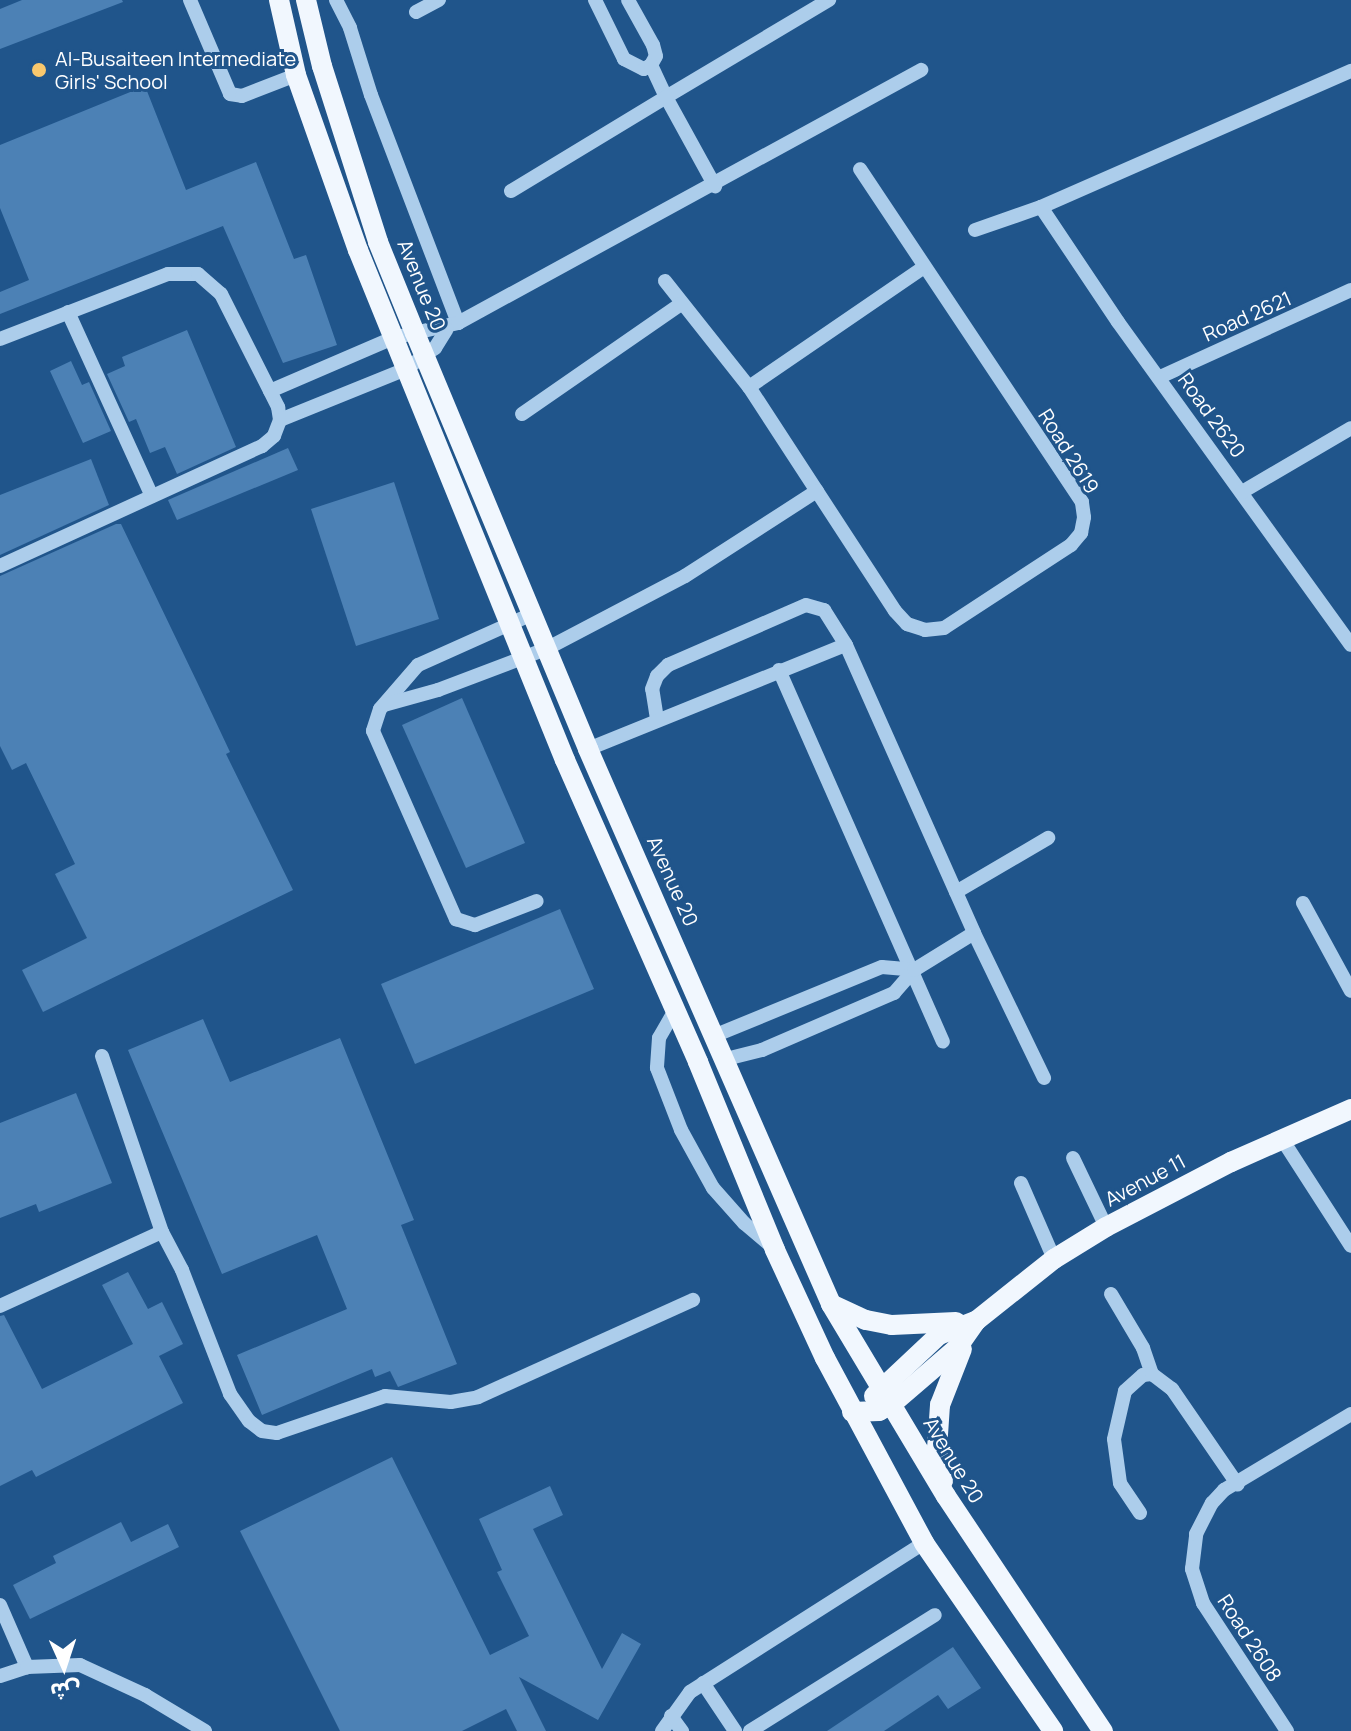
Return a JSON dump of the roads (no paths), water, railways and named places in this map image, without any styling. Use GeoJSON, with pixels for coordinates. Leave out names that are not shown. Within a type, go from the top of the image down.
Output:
{"type":"FeatureCollection","features":[{"type":"Feature","properties":{"kind":"main road"},"geometry":{"type":"LineString","coordinates":[[279,0],[296,75],[393,338],[565,760],[698,1062],[775,1250],[924,1543],[1053,1731]]}},
{"type":"Feature","properties":{"kind":"main road","name":"Avenue 20"},"geometry":{"type":"LineString","coordinates":[[306,0],[322,66],[378,242],[588,749],[716,1035],[831,1304],[946,1496],[1103,1731]]}},
{"type":"Feature","properties":{"kind":"main road"},"geometry":{"type":"LineString","coordinates":[[565,760],[588,749]]}},
{"type":"Feature","properties":{"kind":"main road"},"geometry":{"type":"LineString","coordinates":[[698,1062],[726,1059]]}},
{"type":"Feature","properties":{"kind":"main road","name":"Avenue 11"},"geometry":{"type":"LineString","coordinates":[[861,1418],[887,1394],[939,1335],[976,1321],[1054,1259],[1106,1227],[1282,1139],[1351,1109]]}},
{"type":"Feature","properties":{"kind":"main road"},"geometry":{"type":"LineString","coordinates":[[831,1304],[866,1320],[892,1325],[976,1321],[940,1405],[937,1449],[946,1496]]}},
{"type":"Feature","properties":{"kind":"street"},"geometry":{"type":"LineString","coordinates":[[190,0],[230,94],[242,96],[296,75]]}},
{"type":"Feature","properties":{"kind":"street"},"geometry":{"type":"LineString","coordinates":[[336,0],[350,28],[453,326]]}},
{"type":"Feature","properties":{"kind":"street"},"geometry":{"type":"LineString","coordinates":[[416,12],[439,0]]}},
{"type":"Feature","properties":{"kind":"street"},"geometry":{"type":"LineString","coordinates":[[595,0],[624,59],[644,69],[651,65],[656,56],[628,0]]}},
{"type":"Feature","properties":{"kind":"street"},"geometry":{"type":"LineString","coordinates":[[511,191],[829,0]]}},
{"type":"Feature","properties":{"kind":"street"},"geometry":{"type":"LineString","coordinates":[[651,65],[715,186]]}},
{"type":"Feature","properties":{"kind":"street"},"geometry":{"type":"LineString","coordinates":[[270,391],[393,338],[453,326],[715,186],[921,70]]}},
{"type":"Feature","properties":{"kind":"street"},"geometry":{"type":"LineString","coordinates":[[975,230],[1041,207],[1351,71]]}},
{"type":"Feature","properties":{"kind":"street","name":"Road 2619"},"geometry":{"type":"LineString","coordinates":[[665,281],[749,387],[895,611],[907,624],[925,630],[944,628],[1071,545],[1081,533],[1084,517],[1082,502],[923,268],[860,169]]}},
{"type":"Feature","properties":{"kind":"street","name":"Road 2620"},"geometry":{"type":"LineString","coordinates":[[1041,207],[1118,322],[1351,645]]}},
{"type":"Feature","properties":{"kind":"street"},"geometry":{"type":"LineString","coordinates":[[749,387],[923,268]]}},
{"type":"Feature","properties":{"kind":"street"},"geometry":{"type":"LineString","coordinates":[[0,339],[168,274],[198,274],[221,294],[278,407],[280,420],[268,442],[0,566]]}},
{"type":"Feature","properties":{"kind":"street","name":"Road 2621"},"geometry":{"type":"LineString","coordinates":[[1160,377],[1351,290]]}},
{"type":"Feature","properties":{"kind":"street"},"geometry":{"type":"LineString","coordinates":[[522,414],[681,304]]}},
{"type":"Feature","properties":{"kind":"street"},"geometry":{"type":"LineString","coordinates":[[68,312],[152,496]]}},
{"type":"Feature","properties":{"kind":"street"},"geometry":{"type":"LineString","coordinates":[[280,420],[406,369],[424,356],[453,326]]}},
{"type":"Feature","properties":{"kind":"street"},"geometry":{"type":"LineString","coordinates":[[1242,492],[1351,428]]}},
{"type":"Feature","properties":{"kind":"street"},"geometry":{"type":"LineString","coordinates":[[384,705],[438,690],[546,649],[685,576],[817,491]]}},
{"type":"Feature","properties":{"kind":"street"},"geometry":{"type":"LineString","coordinates":[[657,719],[652,689],[657,676],[668,665],[806,605],[824,610],[846,645],[974,933],[1044,1078]]}},
{"type":"Feature","properties":{"kind":"street"},"geometry":{"type":"LineString","coordinates":[[532,614],[418,665],[384,705],[374,722],[375,739],[451,913],[463,924],[475,925],[537,901]]}},
{"type":"Feature","properties":{"kind":"street"},"geometry":{"type":"LineString","coordinates":[[588,749],[846,645]]}},
{"type":"Feature","properties":{"kind":"street"},"geometry":{"type":"LineString","coordinates":[[779,670],[943,1041]]}},
{"type":"Feature","properties":{"kind":"street"},"geometry":{"type":"LineString","coordinates":[[956,892],[1048,838]]}},
{"type":"Feature","properties":{"kind":"street"},"geometry":{"type":"LineString","coordinates":[[1303,903],[1351,991]]}},
{"type":"Feature","properties":{"kind":"street"},"geometry":{"type":"LineString","coordinates":[[726,1059],[762,1050],[894,993],[914,970],[974,933]]}},
{"type":"Feature","properties":{"kind":"street"},"geometry":{"type":"LineString","coordinates":[[716,1035],[882,967],[914,970]]}},
{"type":"Feature","properties":{"kind":"street"},"geometry":{"type":"LineString","coordinates":[[674,1012],[663,1026],[659,1038],[657,1068],[681,1130],[721,1197],[775,1250]]}},
{"type":"Feature","properties":{"kind":"street"},"geometry":{"type":"LineString","coordinates":[[102,1056],[162,1232],[182,1270],[230,1394],[255,1427],[270,1433],[385,1396],[451,1402],[478,1397],[693,1300]]}},
{"type":"Feature","properties":{"kind":"street"},"geometry":{"type":"LineString","coordinates":[[1282,1139],[1351,1246]]}},
{"type":"Feature","properties":{"kind":"street"},"geometry":{"type":"LineString","coordinates":[[1073,1158],[1106,1227]]}},
{"type":"Feature","properties":{"kind":"street"},"geometry":{"type":"LineString","coordinates":[[1021,1183],[1054,1259]]}},
{"type":"Feature","properties":{"kind":"street"},"geometry":{"type":"LineString","coordinates":[[0,1306],[162,1232]]}},
{"type":"Feature","properties":{"kind":"street"},"geometry":{"type":"LineString","coordinates":[[1111,1294],[1143,1348],[1152,1374],[1172,1389],[1238,1485]]}},
{"type":"Feature","properties":{"kind":"street"},"geometry":{"type":"LineString","coordinates":[[1140,1513],[1120,1483],[1114,1439],[1119,1407],[1129,1384],[1143,1375],[1152,1374]]}},
{"type":"Feature","properties":{"kind":"street","name":"Road 2608"},"geometry":{"type":"LineString","coordinates":[[1287,1731],[1203,1603],[1192,1569],[1194,1543],[1202,1518],[1224,1490],[1238,1485],[1351,1414]]}},
{"type":"Feature","properties":{"kind":"street"},"geometry":{"type":"LineString","coordinates":[[662,1731],[671,1716],[703,1683],[924,1543]]}},
{"type":"Feature","properties":{"kind":"street"},"geometry":{"type":"LineString","coordinates":[[0,1605],[27,1667]]}},
{"type":"Feature","properties":{"kind":"street"},"geometry":{"type":"LineString","coordinates":[[750,1731],[935,1615]]}},
{"type":"Feature","properties":{"kind":"street"},"geometry":{"type":"LineString","coordinates":[[0,1676],[27,1667],[80,1665],[145,1695],[205,1731]]}},
{"type":"Feature","properties":{"kind":"street"},"geometry":{"type":"LineString","coordinates":[[703,1683],[735,1731]]}},
{"type":"Feature","properties":{"kind":"street"},"geometry":{"type":"LineString","coordinates":[[671,1716],[682,1731]]}},
{"type":"Feature","properties":{"kind":"place","name":"Al-Busaiteen Intermediate Girls' School"},"geometry":{"type":"Point","coordinates":[39,70]}}]}
